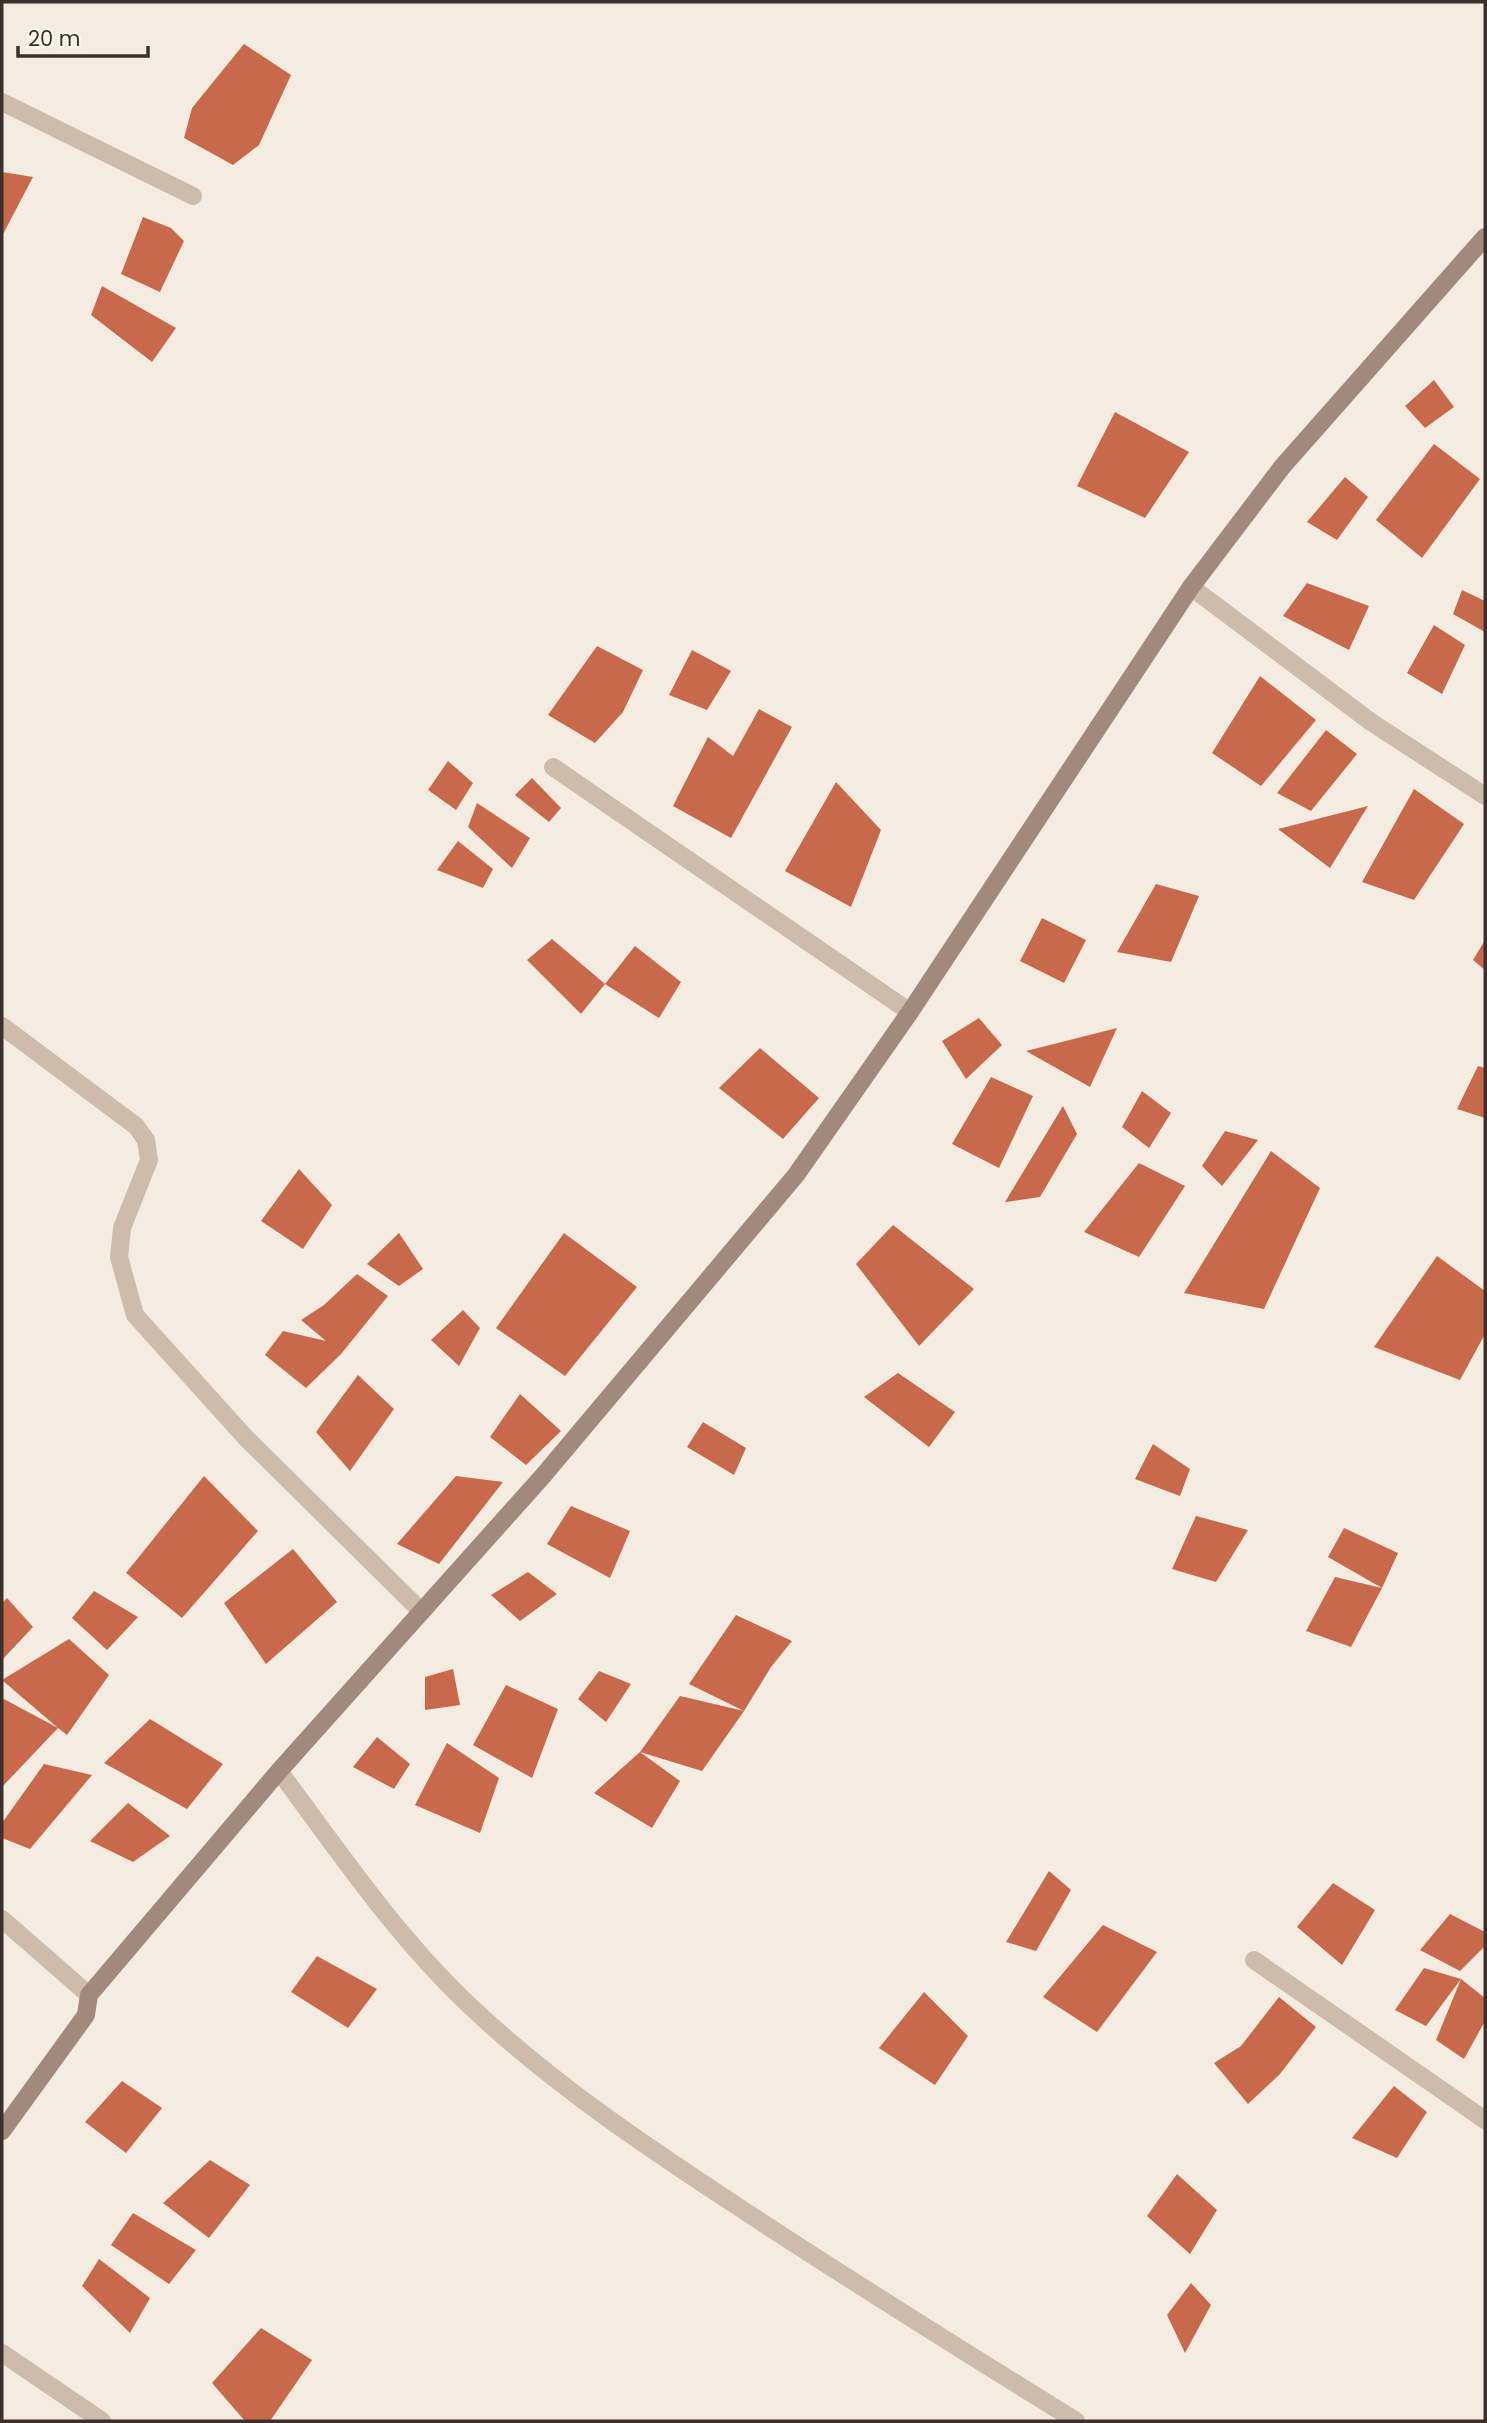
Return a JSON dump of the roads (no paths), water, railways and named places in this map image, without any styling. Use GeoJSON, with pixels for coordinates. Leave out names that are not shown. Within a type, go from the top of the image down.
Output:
{"type":"FeatureCollection","features":[{"type":"Feature","properties":{"kind":"street"},"geometry":{"type":"LineString","coordinates":[[2,102],[193,196]]}},
{"type":"Feature","properties":{"kind":"street"},"geometry":{"type":"LineString","coordinates":[[2,2131],[86,2015],[89,1995],[279,1771],[542,1477],[796,1175],[910,1012],[1191,587],[1282,467],[1485,237]]}},
{"type":"Feature","properties":{"kind":"street"},"geometry":{"type":"LineString","coordinates":[[1191,587],[1371,722],[1485,796]]}},
{"type":"Feature","properties":{"kind":"street"},"geometry":{"type":"LineString","coordinates":[[553,767],[910,1012]]}},
{"type":"Feature","properties":{"kind":"street"},"geometry":{"type":"LineString","coordinates":[[2,1026],[136,1126],[146,1139],[149,1160],[122,1228],[119,1257],[135,1315],[188,1377],[246,1438],[422,1612]]}},
{"type":"Feature","properties":{"kind":"street"},"geometry":{"type":"LineString","coordinates":[[279,1771],[402,1936],[470,2006],[538,2063],[647,2147],[850,2280],[1076,2421]]}},
{"type":"Feature","properties":{"kind":"street"},"geometry":{"type":"LineString","coordinates":[[2,1919],[89,1995]]}},
{"type":"Feature","properties":{"kind":"street"},"geometry":{"type":"LineString","coordinates":[[1254,1960],[1485,2120]]}},
{"type":"Feature","properties":{"kind":"street"},"geometry":{"type":"LineString","coordinates":[[2,2353],[102,2421]]}}]}
